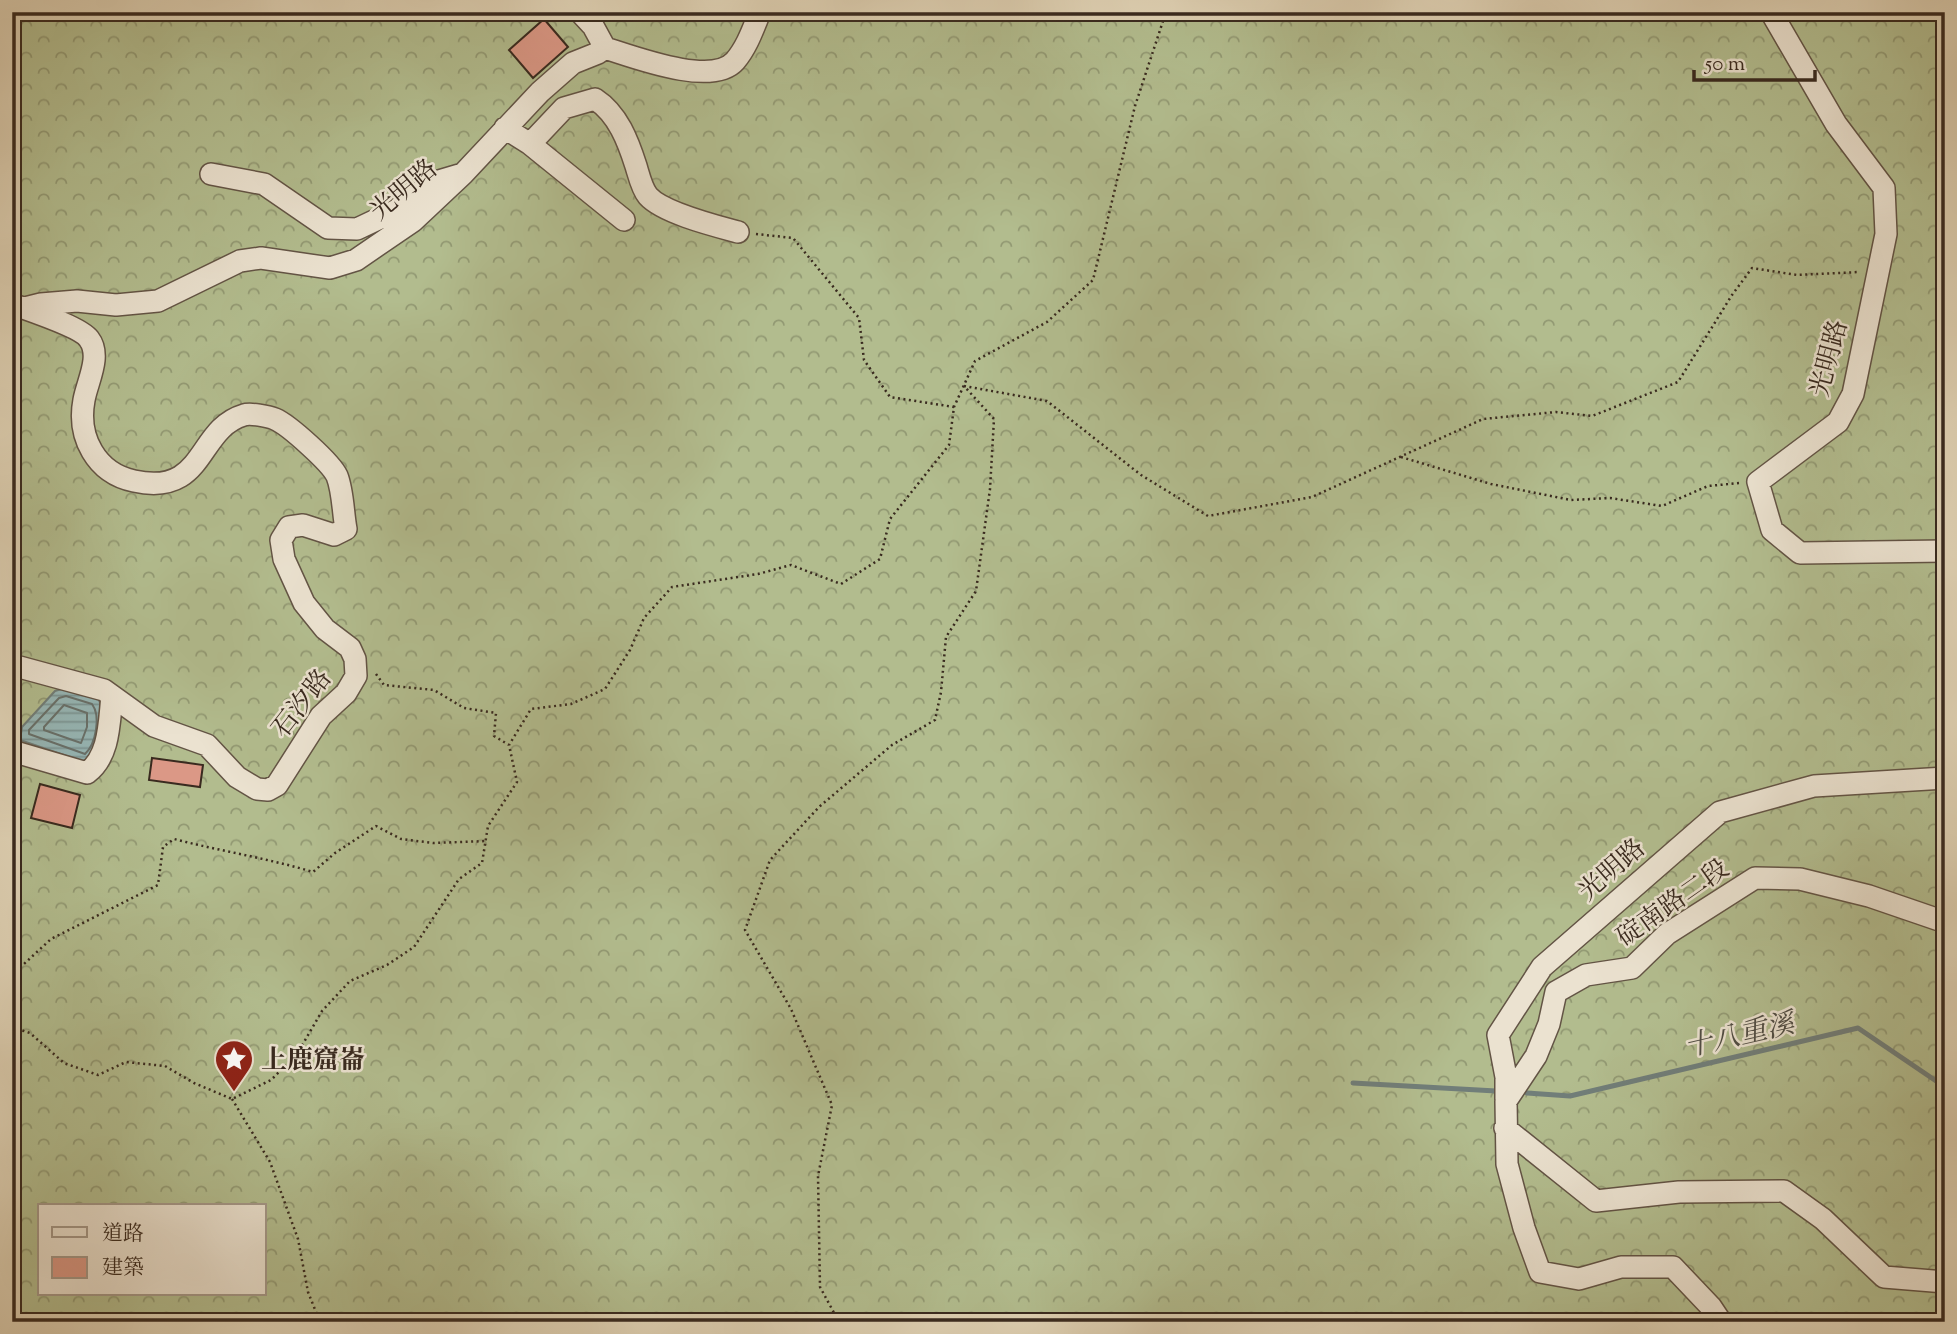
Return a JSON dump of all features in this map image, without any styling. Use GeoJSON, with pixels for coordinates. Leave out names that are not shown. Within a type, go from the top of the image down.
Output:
{"type":"FeatureCollection","features":[{"type":"Feature","properties":{"kind":"street"},"geometry":{"type":"LineString","coordinates":[[580,12],[593,26],[605,48],[657,65],[707,71],[720,70],[734,62],[750,36],[760,12]]}},
{"type":"Feature","properties":{"kind":"street","name":"光明路"},"geometry":{"type":"LineString","coordinates":[[1758,482],[1838,422],[1853,394],[1886,234],[1884,188],[1836,124],[1771,12]]}},
{"type":"Feature","properties":{"kind":"street","name":"光明路"},"geometry":{"type":"LineString","coordinates":[[19,306],[77,301],[116,305],[158,301],[240,261],[261,258],[330,268],[356,260],[413,221],[573,63],[605,48]]}},
{"type":"Feature","properties":{"kind":"street"},"geometry":{"type":"LineString","coordinates":[[530,144],[564,108],[594,99],[614,116],[626,137],[640,180],[649,197],[673,211],[738,232]]}},
{"type":"Feature","properties":{"kind":"street"},"geometry":{"type":"LineString","coordinates":[[505,128],[530,144],[624,220]]}},
{"type":"Feature","properties":{"kind":"street"},"geometry":{"type":"LineString","coordinates":[[211,174],[264,184],[328,228],[357,229],[397,209],[432,183],[463,174]]}},
{"type":"Feature","properties":{"kind":"street","name":"石汐路"},"geometry":{"type":"LineString","coordinates":[[12,665],[103,690],[154,726],[208,744],[237,776],[257,789],[268,790],[277,785],[321,716],[346,693],[356,676],[351,648],[325,629],[304,603],[284,559],[281,540],[289,527],[303,525],[334,535],[346,529],[337,475],[306,442],[275,419],[245,414],[225,425],[191,467],[175,481],[132,481],[109,471],[93,456],[83,426],[83,401],[95,352],[89,338],[69,326],[19,306]]}},
{"type":"Feature","properties":{"kind":"street"},"geometry":{"type":"LineString","coordinates":[[1758,482],[1772,530],[1800,553],[1945,551]]}},
{"type":"Feature","properties":{"kind":"street"},"geometry":{"type":"LineString","coordinates":[[12,751],[88,773],[98,765],[107,739],[112,696]]}},
{"type":"Feature","properties":{"kind":"street","name":"光明路"},"geometry":{"type":"LineString","coordinates":[[1506,1101],[1506,1077],[1498,1035],[1542,967],[1720,813],[1814,786],[1945,778]]}},
{"type":"Feature","properties":{"kind":"street","name":"碇南路二段"},"geometry":{"type":"LineString","coordinates":[[1506,1101],[1536,1056],[1549,1024],[1556,992],[1586,975],[1632,968],[1667,934],[1755,878],[1800,879],[1869,896],[1945,922]]}},
{"type":"Feature","properties":{"kind":"street"},"geometry":{"type":"LineString","coordinates":[[1506,1101],[1507,1164],[1524,1228],[1540,1272],[1579,1279],[1621,1266],[1673,1267],[1711,1307],[1721,1322]]}},
{"type":"Feature","properties":{"kind":"street"},"geometry":{"type":"LineString","coordinates":[[1505,1128],[1596,1201],[1679,1192],[1784,1191],[1823,1219],[1884,1278],[1945,1282]]}},
{"type":"Feature","properties":{"kind":"path"},"geometry":{"type":"LineString","coordinates":[[232,1098],[271,1080],[297,1055],[322,1011],[350,981],[387,965],[414,947],[458,879],[482,863],[488,826],[517,782],[509,745],[531,709],[572,704],[605,690],[644,618],[672,587],[758,574],[791,565],[841,584],[880,559],[890,519],[949,445],[954,407],[975,361],[1047,322],[1093,280],[1135,106],[1166,12]]}},
{"type":"Feature","properties":{"kind":"path"},"geometry":{"type":"LineString","coordinates":[[738,232],[793,238],[859,318],[863,360],[890,397],[954,407]]}},
{"type":"Feature","properties":{"kind":"path"},"geometry":{"type":"LineString","coordinates":[[964,386],[1047,401],[1141,475],[1208,516],[1312,497],[1483,419],[1556,412],[1592,416],[1678,382],[1752,268],[1797,275],[1878,271]]}},
{"type":"Feature","properties":{"kind":"path"},"geometry":{"type":"LineString","coordinates":[[839,1322],[820,1287],[818,1176],[832,1105],[791,1009],[745,930],[770,860],[819,807],[892,745],[935,720],[941,692],[946,637],[975,591],[990,489],[994,419],[964,386]]}},
{"type":"Feature","properties":{"kind":"path"},"geometry":{"type":"LineString","coordinates":[[1399,457],[1491,484],[1571,500],[1610,498],[1662,506],[1708,485],[1758,482]]}},
{"type":"Feature","properties":{"kind":"path"},"geometry":{"type":"LineString","coordinates":[[355,659],[365,661],[384,685],[434,690],[464,708],[496,713],[494,736],[509,745]]}},
{"type":"Feature","properties":{"kind":"path"},"geometry":{"type":"LineString","coordinates":[[12,975],[51,939],[158,885],[163,847],[174,839],[270,859],[313,872],[335,853],[376,826],[401,839],[433,843],[487,841]]}},
{"type":"Feature","properties":{"kind":"path"},"geometry":{"type":"LineString","coordinates":[[12,1027],[30,1033],[64,1063],[98,1075],[126,1062],[165,1066],[194,1083],[232,1098],[270,1162],[298,1239],[308,1292],[320,1322]]}},
{"type":"Feature","properties":{"kind":"green space"},"geometry":{"type":"Polygon","coordinates":[[[12,12],[1945,12],[1945,1322],[12,1322],[12,12]]]}},
{"type":"Feature","properties":{"kind":"water"},"geometry":{"type":"Polygon","coordinates":[[[65,688],[98,698],[101,707],[101,731],[87,763],[20,740],[22,727],[55,691],[65,688]]]}},
{"type":"Feature","properties":{"kind":"building"},"geometry":{"type":"Polygon","coordinates":[[[544,19],[568,47],[533,78],[509,50],[544,19]]]}},
{"type":"Feature","properties":{"kind":"building"},"geometry":{"type":"Polygon","coordinates":[[[152,758],[203,765],[200,787],[149,780],[152,758]]]}},
{"type":"Feature","properties":{"kind":"building"},"geometry":{"type":"Polygon","coordinates":[[[40,784],[80,795],[72,828],[31,818],[40,784]]]}},
{"type":"Feature","properties":{"kind":"waterway","name":"十八重溪"},"geometry":{"type":"LineString","coordinates":[[1527,1093],[1570,1096],[1858,1028],[1945,1087]]}},
{"type":"Feature","properties":{"kind":"waterway","name":"十八重溪"},"geometry":{"type":"LineString","coordinates":[[1353,1083],[1496,1091]]}},
{"type":"Feature","properties":{"kind":"place","name":"上鹿窟崙"},"geometry":{"type":"Point","coordinates":[234,1093]}}]}
